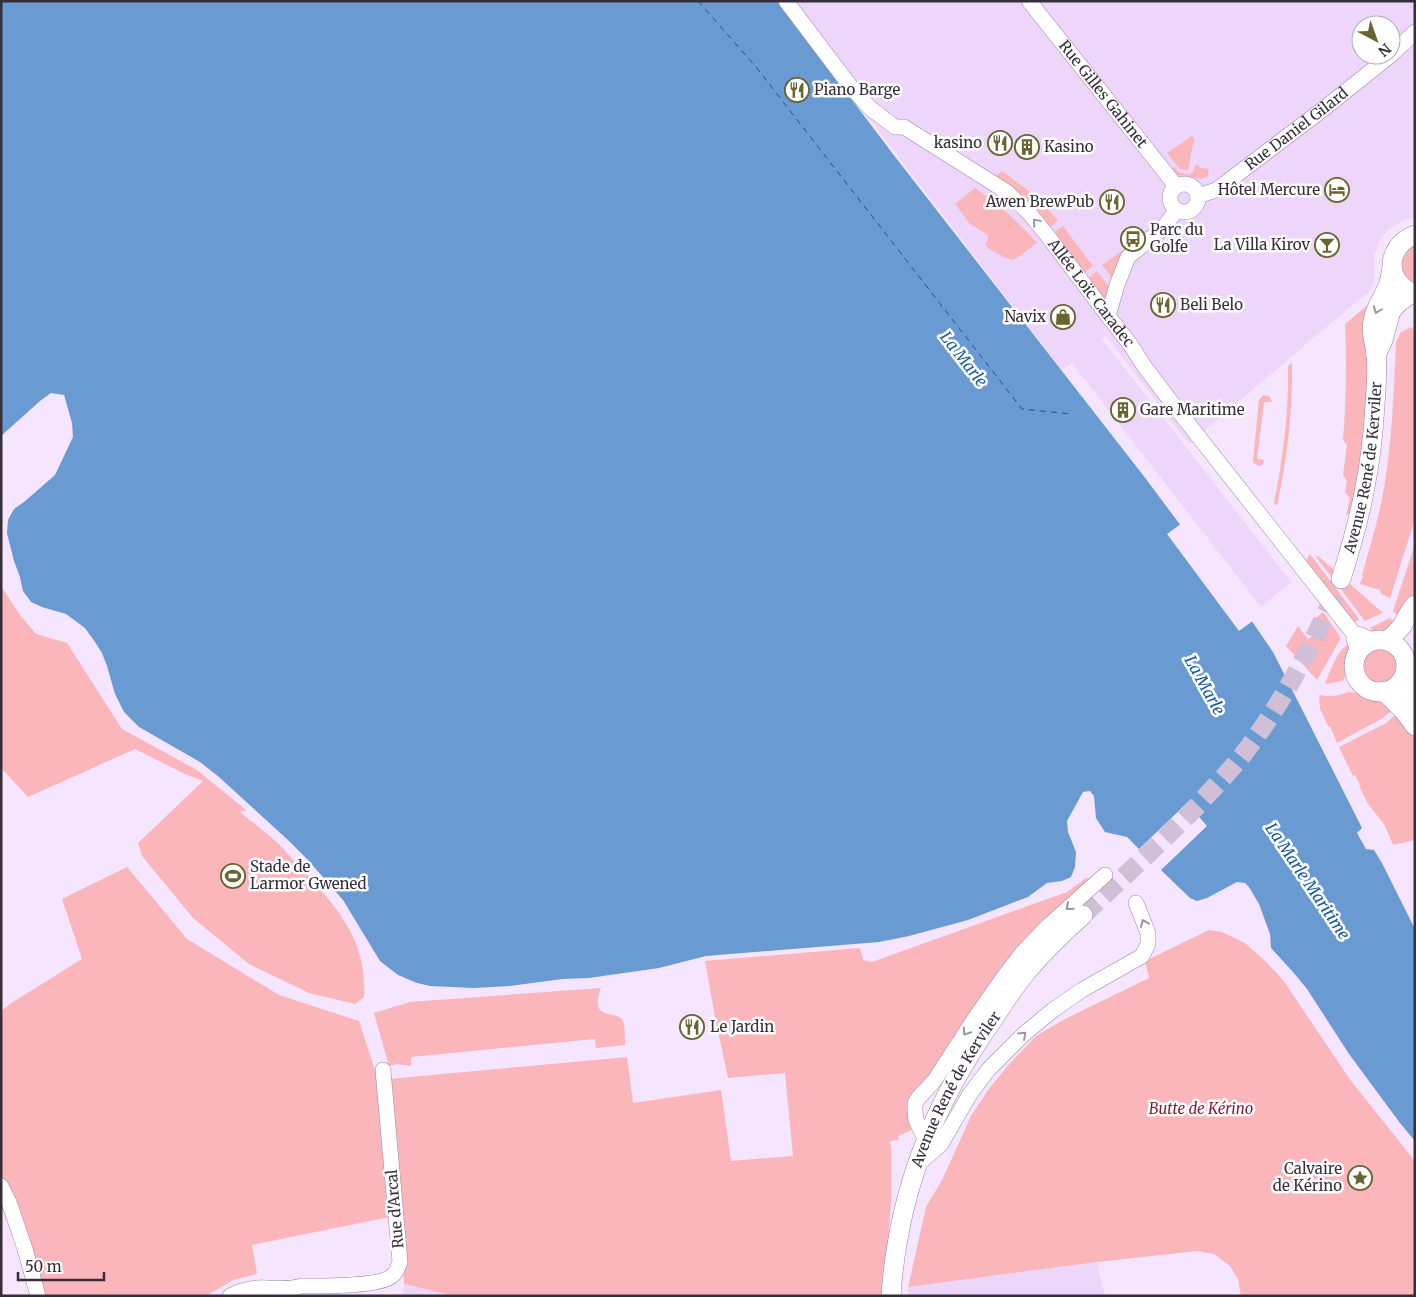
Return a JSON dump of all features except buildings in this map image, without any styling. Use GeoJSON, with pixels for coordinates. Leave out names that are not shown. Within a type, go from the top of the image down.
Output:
{"type":"FeatureCollection","features":[{"type":"Feature","properties":{"kind":"main road","name":"Avenue René de Kerviler"},"geometry":{"type":"LineString","coordinates":[[1341,579],[1352,544],[1368,475],[1374,422],[1376,354],[1372,337],[1373,320],[1388,286],[1392,259],[1396,250],[1401,243],[1415,235]]}},
{"type":"Feature","properties":{"kind":"main road"},"geometry":{"type":"LineString","coordinates":[[1392,268],[1398,283],[1414,293]]}},
{"type":"Feature","properties":{"kind":"main road","name":"Avenue René de Kerviler"},"geometry":{"type":"LineString","coordinates":[[1376,354],[1383,340],[1392,310],[1399,302],[1414,293]]}},
{"type":"Feature","properties":{"kind":"main road"},"geometry":{"type":"LineString","coordinates":[[1408,662],[1404,676],[1399,684],[1384,691],[1372,690],[1362,683],[1358,678],[1355,666],[1358,653],[1362,648],[1380,641],[1403,624],[1410,610],[1415,605]]}},
{"type":"Feature","properties":{"kind":"main road"},"geometry":{"type":"LineString","coordinates":[[1415,622],[1407,646],[1406,686],[1415,703]]}},
{"type":"Feature","properties":{"kind":"main road"},"geometry":{"type":"LineString","coordinates":[[1380,641],[1397,646],[1408,662]]}},
{"type":"Feature","properties":{"kind":"main road"},"geometry":{"type":"LineString","coordinates":[[1384,691],[1404,711],[1415,726]]}},
{"type":"Feature","properties":{"kind":"main road","name":"Avenue René de Kerviler"},"geometry":{"type":"LineString","coordinates":[[891,1296],[900,1224],[916,1166],[926,1138],[943,1101],[966,1059],[1028,970],[1052,943],[1083,915]]}},
{"type":"Feature","properties":{"kind":"street","name":"Allée Loïc Caradec"},"geometry":{"type":"LineString","coordinates":[[786,1],[851,87],[870,108],[895,127],[904,127],[1007,192],[1030,214],[1130,344],[1144,366],[1182,416],[1354,634],[1358,653]]}},
{"type":"Feature","properties":{"kind":"street","name":"Rue Gilles Gahinet"},"geometry":{"type":"LineString","coordinates":[[1030,1],[1176,186]]}},
{"type":"Feature","properties":{"kind":"street","name":"Rue Daniel Gilard"},"geometry":{"type":"LineString","coordinates":[[1401,45],[1415,32]]}},
{"type":"Feature","properties":{"kind":"street","name":"Rue Daniel Gilard"},"geometry":{"type":"LineString","coordinates":[[1198,196],[1216,190],[1378,65]]}},
{"type":"Feature","properties":{"kind":"street"},"geometry":{"type":"LineString","coordinates":[[1181,184],[1192,186],[1198,196],[1194,209],[1185,213],[1176,211],[1171,206],[1169,199],[1171,192],[1176,186],[1181,184]]}},
{"type":"Feature","properties":{"kind":"street"},"geometry":{"type":"LineString","coordinates":[[1108,316],[1128,257],[1163,228],[1176,211]]}},
{"type":"Feature","properties":{"kind":"street"},"geometry":{"type":"LineString","coordinates":[[1354,634],[1380,641]]}},
{"type":"Feature","properties":{"kind":"street"},"geometry":{"type":"LineString","coordinates":[[926,1138],[916,1120],[915,1104],[919,1097],[934,1081],[977,1015],[1022,953],[1048,926],[1105,875]]}},
{"type":"Feature","properties":{"kind":"street"},"geometry":{"type":"LineString","coordinates":[[916,1166],[941,1144],[966,1100],[988,1070],[1024,1034],[1053,1010],[1082,990],[1142,956],[1148,944],[1148,933],[1136,903]]}},
{"type":"Feature","properties":{"kind":"street","name":"Rue d'Arcal"},"geometry":{"type":"LineString","coordinates":[[230,1296],[247,1289],[259,1288],[295,1292],[301,1286],[354,1285],[381,1282],[394,1275],[400,1262],[383,1070]]}},
{"type":"Feature","properties":{"kind":"street"},"geometry":{"type":"LineString","coordinates":[[1,1186],[9,1202],[22,1240],[38,1296]]}},
{"type":"Feature","properties":{"kind":"shaded area"},"geometry":{"type":"Polygon","coordinates":[[[779,1],[1415,1],[1415,218],[1404,220],[1388,230],[1380,240],[1374,255],[1374,281],[1369,292],[1189,444],[1106,336],[1102,339],[1291,582],[1261,607],[1072,363],[1062,370],[779,1]]]}},
{"type":"Feature","properties":{"kind":"shaded area"},"geometry":{"type":"Polygon","coordinates":[[[1097,1262],[1105,1296],[908,1296],[908,1287],[1097,1262]]]}},
{"type":"Feature","properties":{"kind":"shaded area"},"geometry":{"type":"Polygon","coordinates":[[[404,1284],[454,1296],[403,1296],[404,1284]]]}},
{"type":"Feature","properties":{"kind":"green space"},"geometry":{"type":"Polygon","coordinates":[[[1192,136],[1195,140],[1188,170],[1180,169],[1167,153],[1192,136]]]}},
{"type":"Feature","properties":{"kind":"green space"},"geometry":{"type":"Polygon","coordinates":[[[1196,164],[1201,168],[1209,169],[1208,176],[1201,179],[1178,175],[1170,170],[1174,167],[1180,173],[1189,174],[1193,172],[1196,164]]]}},
{"type":"Feature","properties":{"kind":"green space"},"geometry":{"type":"Polygon","coordinates":[[[1002,171],[1042,201],[1058,221],[1048,229],[993,178],[1002,171]]]}},
{"type":"Feature","properties":{"kind":"green space"},"geometry":{"type":"Polygon","coordinates":[[[975,188],[1008,213],[1037,243],[1012,260],[989,249],[985,244],[988,235],[970,224],[955,204],[975,188]]]}},
{"type":"Feature","properties":{"kind":"green space"},"geometry":{"type":"Polygon","coordinates":[[[1063,226],[1093,266],[1081,275],[1051,235],[1063,226]]]}},
{"type":"Feature","properties":{"kind":"green space"},"geometry":{"type":"Polygon","coordinates":[[[1415,244],[1415,284],[1404,275],[1402,265],[1405,254],[1415,244]]]}},
{"type":"Feature","properties":{"kind":"green space"},"geometry":{"type":"Polygon","coordinates":[[[1123,250],[1114,280],[1102,265],[1123,250]]]}},
{"type":"Feature","properties":{"kind":"green space"},"geometry":{"type":"Polygon","coordinates":[[[1097,271],[1110,288],[1105,306],[1086,280],[1097,271]]]}},
{"type":"Feature","properties":{"kind":"green space"},"geometry":{"type":"Polygon","coordinates":[[[1374,300],[1366,426],[1354,509],[1346,516],[1350,498],[1345,492],[1347,481],[1343,475],[1347,445],[1343,440],[1346,382],[1345,324],[1374,300]]]}},
{"type":"Feature","properties":{"kind":"green space"},"geometry":{"type":"Polygon","coordinates":[[[1411,327],[1415,331],[1415,519],[1390,598],[1381,594],[1380,590],[1360,584],[1380,510],[1387,470],[1396,342],[1401,332],[1411,327]]]}},
{"type":"Feature","properties":{"kind":"green space"},"geometry":{"type":"Polygon","coordinates":[[[1292,363],[1289,435],[1277,506],[1274,503],[1285,435],[1288,366],[1292,363]]]}},
{"type":"Feature","properties":{"kind":"green space"},"geometry":{"type":"Polygon","coordinates":[[[1263,395],[1269,396],[1272,402],[1264,402],[1257,459],[1265,460],[1259,466],[1253,461],[1259,400],[1263,395]]]}},
{"type":"Feature","properties":{"kind":"green space"},"geometry":{"type":"Polygon","coordinates":[[[1415,544],[1415,592],[1402,619],[1393,611],[1415,544]]]}},
{"type":"Feature","properties":{"kind":"green space"},"geometry":{"type":"Polygon","coordinates":[[[1310,554],[1359,619],[1353,624],[1305,562],[1310,554]]]}},
{"type":"Feature","properties":{"kind":"green space"},"geometry":{"type":"Polygon","coordinates":[[[1318,556],[1383,613],[1365,621],[1316,557],[1318,556]]]}},
{"type":"Feature","properties":{"kind":"green space"},"geometry":{"type":"Polygon","coordinates":[[[1,586],[20,615],[36,634],[67,643],[122,729],[197,770],[246,810],[240,812],[287,852],[332,903],[350,931],[357,945],[361,961],[364,978],[364,997],[355,1004],[309,993],[249,964],[193,918],[142,856],[138,843],[203,781],[135,749],[28,797],[1,768],[1,586]]]}},
{"type":"Feature","properties":{"kind":"green space"},"geometry":{"type":"Polygon","coordinates":[[[1323,612],[1341,638],[1317,680],[1286,646],[1298,626],[1308,639],[1324,628],[1316,618],[1323,612]]]}},
{"type":"Feature","properties":{"kind":"green space"},"geometry":{"type":"Polygon","coordinates":[[[1390,618],[1395,624],[1385,631],[1374,633],[1370,628],[1390,618]]]}},
{"type":"Feature","properties":{"kind":"green space"},"geometry":{"type":"Polygon","coordinates":[[[1350,643],[1351,662],[1343,681],[1325,684],[1341,651],[1350,643]]]}},
{"type":"Feature","properties":{"kind":"green space"},"geometry":{"type":"Polygon","coordinates":[[[1381,649],[1393,654],[1398,666],[1393,678],[1381,683],[1369,678],[1364,666],[1369,654],[1381,649]]]}},
{"type":"Feature","properties":{"kind":"green space"},"geometry":{"type":"Polygon","coordinates":[[[1348,692],[1373,697],[1396,707],[1383,718],[1337,743],[1320,709],[1319,695],[1334,696],[1348,692]]]}},
{"type":"Feature","properties":{"kind":"green space"},"geometry":{"type":"Polygon","coordinates":[[[1401,710],[1415,732],[1415,840],[1393,845],[1384,824],[1368,804],[1355,775],[1353,776],[1339,747],[1386,723],[1401,710]]]}},
{"type":"Feature","properties":{"kind":"green space"},"geometry":{"type":"Polygon","coordinates":[[[127,867],[187,939],[279,995],[359,1021],[378,1080],[627,1057],[633,1103],[721,1090],[731,1161],[793,1156],[785,1073],[728,1078],[705,961],[860,948],[863,960],[872,962],[1067,892],[1086,878],[1093,880],[1077,895],[1041,921],[997,977],[931,1075],[910,1096],[908,1107],[914,1129],[898,1136],[899,1140],[890,1141],[891,1201],[884,1296],[454,1296],[404,1284],[401,1220],[390,1217],[252,1245],[257,1274],[233,1280],[206,1296],[31,1296],[20,1255],[1,1205],[1,1011],[82,959],[62,899],[127,867]]]}},
{"type":"Feature","properties":{"kind":"green space","name":"Butte de Kérino"},"geometry":{"type":"Polygon","coordinates":[[[1209,930],[1222,932],[1245,943],[1283,980],[1351,1081],[1415,1161],[1415,1296],[1241,1296],[1238,1279],[1230,1266],[1214,1254],[1197,1251],[908,1287],[926,1207],[942,1180],[972,1114],[991,1086],[1012,1061],[1036,1036],[1065,1019],[1149,978],[1145,961],[1209,930]]]}},
{"type":"Feature","properties":{"kind":"green space"},"geometry":{"type":"Polygon","coordinates":[[[601,988],[598,1006],[601,1011],[623,1021],[625,1045],[596,1048],[595,1039],[411,1057],[411,1066],[397,1064],[389,1066],[374,1013],[410,1002],[601,988]]]}},
{"type":"Feature","properties":{"kind":"water"},"geometry":{"type":"Polygon","coordinates":[[[1,1],[777,1],[896,158],[1146,479],[1273,652],[1362,828],[1357,833],[1366,849],[1374,850],[1382,863],[1415,929],[1415,1141],[1349,1054],[1307,989],[1271,948],[1270,934],[1259,904],[1249,887],[1245,883],[1237,882],[1207,898],[1197,901],[1190,898],[1161,870],[1207,826],[1187,803],[1139,849],[1127,837],[1105,832],[1096,818],[1094,796],[1090,791],[1083,792],[1067,821],[1068,832],[1076,852],[1075,867],[1071,877],[1062,881],[1047,883],[1028,897],[968,920],[879,942],[706,956],[659,968],[589,978],[474,988],[430,986],[417,983],[398,975],[380,961],[343,900],[288,840],[200,762],[139,727],[124,712],[115,694],[102,653],[85,628],[66,614],[31,602],[23,591],[7,533],[8,520],[14,509],[55,475],[73,437],[72,423],[64,395],[51,393],[1,436],[1,1]]]}},
{"type":"Feature","properties":{"kind":"pier"},"geometry":{"type":"Polygon","coordinates":[[[1182,523],[1254,620],[1239,631],[1167,534],[1182,523]]]}},
{"type":"Feature","properties":{"kind":"ferry route"},"geometry":{"type":"LineString","coordinates":[[698,1],[756,67],[1022,409],[1071,414]]}},
{"type":"Feature","properties":{"kind":"tunnel"},"geometry":{"type":"LineString","coordinates":[[1083,915],[1198,805],[1248,748],[1300,666],[1341,579]]}},
{"type":"Feature","properties":{"kind":"place","name":"Piano Barge"},"geometry":{"type":"Point","coordinates":[797,90]}},
{"type":"Feature","properties":{"kind":"place","name":"kasino"},"geometry":{"type":"Point","coordinates":[1000,143]}},
{"type":"Feature","properties":{"kind":"place","name":"Kasino"},"geometry":{"type":"Point","coordinates":[1027,147]}},
{"type":"Feature","properties":{"kind":"place","name":"Hôtel Mercure"},"geometry":{"type":"Point","coordinates":[1337,190]}},
{"type":"Feature","properties":{"kind":"place","name":"Awen BrewPub"},"geometry":{"type":"Point","coordinates":[1112,202]}},
{"type":"Feature","properties":{"kind":"place","name":"Parc du Golfe"},"geometry":{"type":"Point","coordinates":[1133,239]}},
{"type":"Feature","properties":{"kind":"place","name":"La Villa Kirov"},"geometry":{"type":"Point","coordinates":[1327,245]}},
{"type":"Feature","properties":{"kind":"place","name":"Beli Belo"},"geometry":{"type":"Point","coordinates":[1163,305]}},
{"type":"Feature","properties":{"kind":"place","name":"Navix"},"geometry":{"type":"Point","coordinates":[1063,317]}},
{"type":"Feature","properties":{"kind":"place","name":"Gare Maritime"},"geometry":{"type":"Point","coordinates":[1123,410]}},
{"type":"Feature","properties":{"kind":"place","name":"Stade de Larmor Gwened"},"geometry":{"type":"Point","coordinates":[233,876]}},
{"type":"Feature","properties":{"kind":"place","name":"Le Jardin"},"geometry":{"type":"Point","coordinates":[692,1027]}},
{"type":"Feature","properties":{"kind":"place","name":"Calvaire de Kérino"},"geometry":{"type":"Point","coordinates":[1360,1178]}},
{"type":"Feature","properties":{"kind":"water label","name":"La Marle"},"geometry":{"type":"Point","coordinates":[964,359]}},
{"type":"Feature","properties":{"kind":"water label","name":"La Marle"},"geometry":{"type":"Point","coordinates":[1205,685]}},
{"type":"Feature","properties":{"kind":"water label","name":"La Marle Maritime"},"geometry":{"type":"Point","coordinates":[1308,881]}}]}
